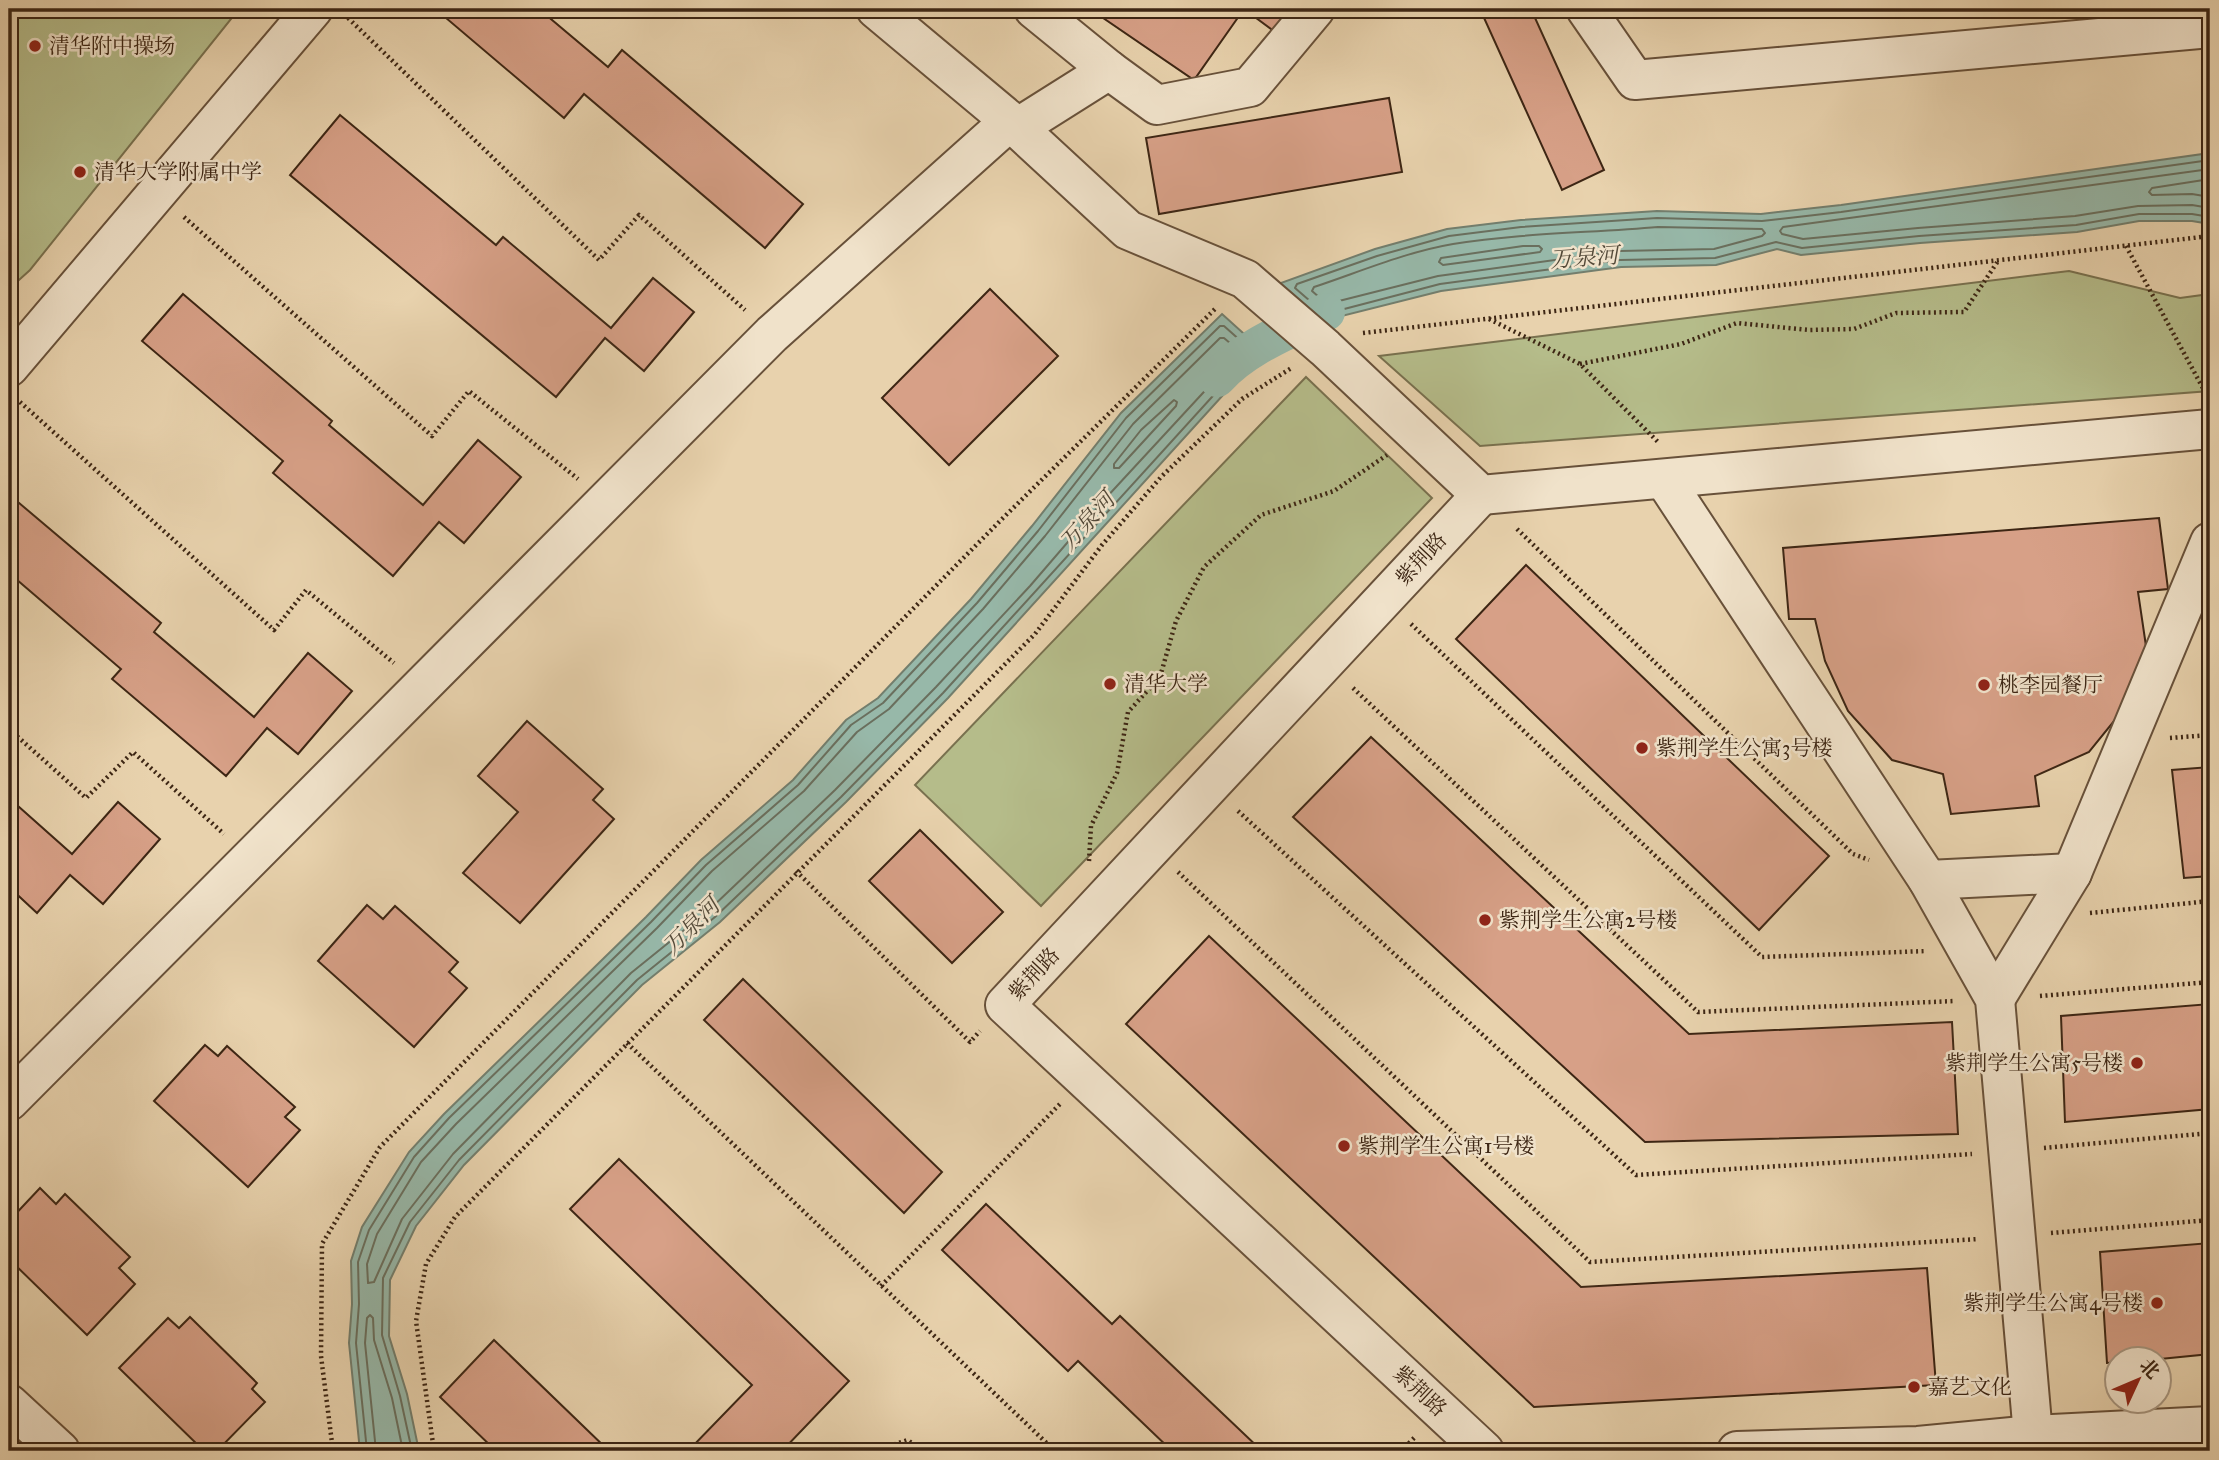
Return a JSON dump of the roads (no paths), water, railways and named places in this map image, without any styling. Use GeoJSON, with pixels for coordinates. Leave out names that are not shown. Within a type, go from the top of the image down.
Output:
{"type":"FeatureCollection","features":[{"type":"Feature","properties":{"kind":"street"},"geometry":{"type":"LineString","coordinates":[[14,385],[156,193],[313,9]]}},
{"type":"Feature","properties":{"kind":"street"},"geometry":{"type":"LineString","coordinates":[[876,9],[1014,125],[1128,230],[1245,279],[1325,348],[1481,495],[2210,429]]}},
{"type":"Feature","properties":{"kind":"street"},"geometry":{"type":"LineString","coordinates":[[1034,9],[1157,105],[1250,87],[1315,9]]}},
{"type":"Feature","properties":{"kind":"street"},"geometry":{"type":"LineString","coordinates":[[1586,9],[1635,80],[2210,28]]}},
{"type":"Feature","properties":{"kind":"street"},"geometry":{"type":"LineString","coordinates":[[9,1101],[772,334],[1014,125],[1109,70]]}},
{"type":"Feature","properties":{"kind":"street"},"geometry":{"type":"LineString","coordinates":[[1679,478],[1928,880],[1995,999],[2032,1435]]}},
{"type":"Feature","properties":{"kind":"street","name":"紫荆路"},"geometry":{"type":"LineString","coordinates":[[1481,495],[1005,1005],[1484,1451]]}},
{"type":"Feature","properties":{"kind":"street"},"geometry":{"type":"LineString","coordinates":[[1995,999],[2072,873],[2210,542]]}},
{"type":"Feature","properties":{"kind":"street"},"geometry":{"type":"LineString","coordinates":[[1928,880],[2072,873]]}},
{"type":"Feature","properties":{"kind":"street"},"geometry":{"type":"LineString","coordinates":[[9,1404],[60,1451]]}},
{"type":"Feature","properties":{"kind":"street"},"geometry":{"type":"LineString","coordinates":[[1737,1451],[1915,1448],[2032,1435],[2210,1426]]}},
{"type":"Feature","properties":{"kind":"water"},"geometry":{"type":"Polygon","coordinates":[[[2210,153],[2210,224],[2192,221],[2139,221],[2077,232],[1801,255],[1777,249],[1716,265],[1621,267],[1441,291],[1322,321],[1278,284],[1375,249],[1447,229],[1521,220],[1657,211],[1761,214],[2210,153]]]}},
{"type":"Feature","properties":{"kind":"water"},"geometry":{"type":"Polygon","coordinates":[[[1222,314],[1263,351],[948,698],[846,802],[720,922],[642,985],[464,1165],[416,1226],[390,1280],[389,1336],[407,1394],[419,1451],[360,1451],[349,1343],[351,1261],[362,1227],[409,1152],[444,1114],[701,860],[793,780],[846,720],[878,698],[971,599],[1121,413],[1222,314]]]}},
{"type":"Feature","properties":{"kind":"waterway","name":"万泉河"},"geometry":{"type":"LineString","coordinates":[[1217,378],[1254,348],[1326,312]]}},
{"type":"Feature","properties":{"kind":"place","name":"清华附中操场"},"geometry":{"type":"Point","coordinates":[35,46]}},
{"type":"Feature","properties":{"kind":"place","name":"清华大学附属中学"},"geometry":{"type":"Point","coordinates":[80,172]}},
{"type":"Feature","properties":{"kind":"place","name":"清华大学"},"geometry":{"type":"Point","coordinates":[1110,684]}},
{"type":"Feature","properties":{"kind":"place","name":"桃李园餐厅"},"geometry":{"type":"Point","coordinates":[1984,685]}},
{"type":"Feature","properties":{"kind":"place","name":"紫荆学生公寓3号楼"},"geometry":{"type":"Point","coordinates":[1642,748]}},
{"type":"Feature","properties":{"kind":"place","name":"紫荆学生公寓2号楼"},"geometry":{"type":"Point","coordinates":[1485,920]}},
{"type":"Feature","properties":{"kind":"place","name":"紫荆学生公寓5号楼"},"geometry":{"type":"Point","coordinates":[2137,1063]}},
{"type":"Feature","properties":{"kind":"place","name":"紫荆学生公寓1号楼"},"geometry":{"type":"Point","coordinates":[1344,1146]}},
{"type":"Feature","properties":{"kind":"place","name":"紫荆学生公寓4号楼"},"geometry":{"type":"Point","coordinates":[2157,1303]}},
{"type":"Feature","properties":{"kind":"place","name":"嘉艺文化"},"geometry":{"type":"Point","coordinates":[1914,1387]}}]}
